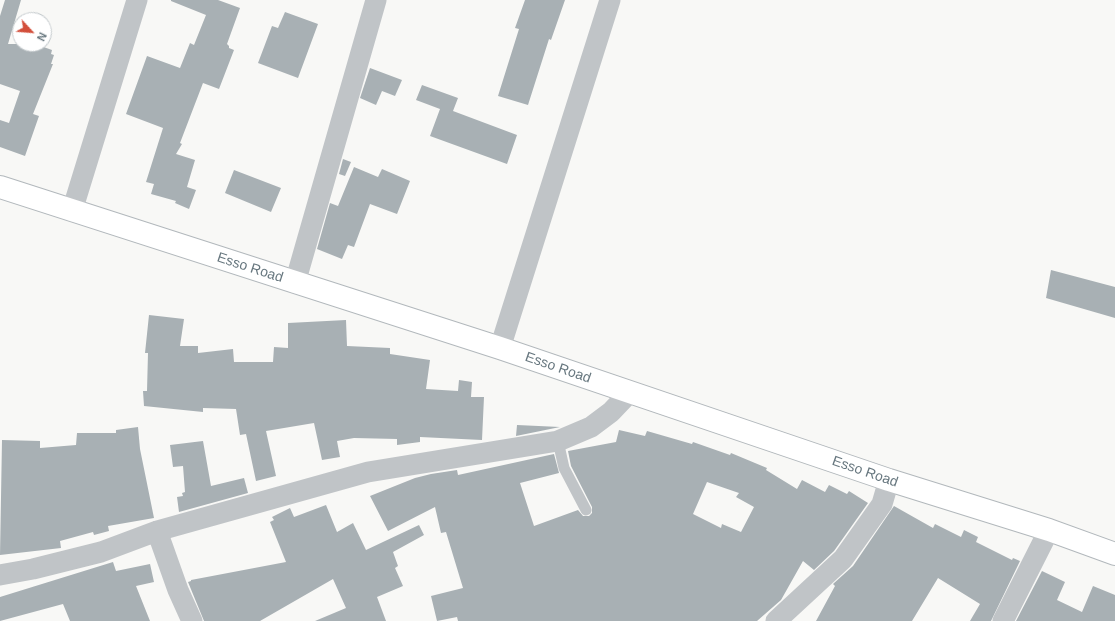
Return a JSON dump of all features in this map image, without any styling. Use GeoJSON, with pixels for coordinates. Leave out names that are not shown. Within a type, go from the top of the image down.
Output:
{"type":"FeatureCollection","features":[{"type":"Feature","properties":{"kind":"street"},"geometry":{"type":"LineString","coordinates":[[72,211],[137,0]]}},
{"type":"Feature","properties":{"kind":"street"},"geometry":{"type":"LineString","coordinates":[[295,283],[376,0]]}},
{"type":"Feature","properties":{"kind":"street"},"geometry":{"type":"LineString","coordinates":[[500,348],[610,0]]}},
{"type":"Feature","properties":{"kind":"street","name":"Esso Road"},"geometry":{"type":"LineString","coordinates":[[0,186],[72,211],[500,348],[889,480],[1114,551]]}},
{"type":"Feature","properties":{"kind":"street"},"geometry":{"type":"LineString","coordinates":[[0,575],[33,569],[101,552],[157,531],[368,472],[558,441],[591,427],[611,412],[630,392]]}},
{"type":"Feature","properties":{"kind":"street"},"geometry":{"type":"LineString","coordinates":[[776,621],[843,559],[882,504],[889,480]]}},
{"type":"Feature","properties":{"kind":"street"},"geometry":{"type":"LineString","coordinates":[[1002,621],[1049,530]]}},
{"type":"Feature","properties":{"kind":"street"},"geometry":{"type":"LineString","coordinates":[[157,531],[178,590],[192,621]]}},
{"type":"Feature","properties":{"kind":"lane"},"geometry":{"type":"LineString","coordinates":[[558,441],[564,468],[586,510]]}},
{"type":"Feature","properties":{"kind":"building"},"geometry":{"type":"Polygon","coordinates":[[[5,0],[21,0],[17,12],[12,12],[12,30],[8,44],[12,44],[12,52],[52,52],[51,54],[54,55],[51,64],[53,64],[33,114],[39,116],[25,156],[0,147],[0,120],[9,123],[20,91],[0,84],[0,16],[5,0]]]}},
{"type":"Feature","properties":{"kind":"building"},"geometry":{"type":"Polygon","coordinates":[[[171,0],[218,0],[240,8],[227,44],[229,48],[234,50],[219,89],[203,83],[180,143],[182,144],[176,154],[195,160],[187,187],[196,190],[189,209],[175,203],[176,201],[151,194],[154,184],[146,182],[163,128],[126,114],[147,56],[180,68],[190,43],[194,45],[206,15],[171,0]]]}},
{"type":"Feature","properties":{"kind":"building"},"geometry":{"type":"Polygon","coordinates":[[[525,0],[565,0],[551,40],[549,39],[528,105],[498,96],[519,29],[515,28],[525,0]]]}},
{"type":"Feature","properties":{"kind":"building"},"geometry":{"type":"Polygon","coordinates":[[[285,12],[318,24],[298,78],[258,63],[272,26],[278,28],[285,12]]]}},
{"type":"Feature","properties":{"kind":"building"},"geometry":{"type":"Polygon","coordinates":[[[370,68],[402,80],[395,96],[382,91],[376,105],[360,98],[370,68]]]}},
{"type":"Feature","properties":{"kind":"building"},"geometry":{"type":"Polygon","coordinates":[[[422,85],[458,98],[453,111],[517,135],[507,164],[430,136],[440,109],[416,100],[422,85]]]}},
{"type":"Feature","properties":{"kind":"building"},"geometry":{"type":"Polygon","coordinates":[[[343,159],[351,162],[345,176],[339,174],[343,159]]]}},
{"type":"Feature","properties":{"kind":"building"},"geometry":{"type":"Polygon","coordinates":[[[354,167],[378,177],[382,169],[410,181],[397,214],[370,204],[354,247],[348,245],[342,259],[317,249],[330,203],[338,206],[354,167]]]}},
{"type":"Feature","properties":{"kind":"building"},"geometry":{"type":"Polygon","coordinates":[[[234,170],[281,188],[271,212],[225,193],[234,170]]]}},
{"type":"Feature","properties":{"kind":"building"},"geometry":{"type":"Polygon","coordinates":[[[1051,270],[1115,287],[1115,318],[1046,298],[1051,270]]]}},
{"type":"Feature","properties":{"kind":"building"},"geometry":{"type":"Polygon","coordinates":[[[149,315],[184,319],[180,346],[198,346],[198,353],[233,349],[234,362],[273,362],[274,347],[288,348],[288,323],[346,320],[347,346],[390,348],[390,354],[430,360],[426,389],[458,391],[459,380],[472,382],[471,397],[484,397],[482,440],[420,437],[420,442],[397,445],[397,439],[354,438],[337,441],[340,457],[322,460],[314,423],[266,431],[276,476],[256,481],[246,434],[240,435],[236,409],[203,408],[203,412],[144,406],[143,391],[147,391],[148,353],[145,353],[149,315]]]}},
{"type":"Feature","properties":{"kind":"building"},"geometry":{"type":"Polygon","coordinates":[[[517,425],[560,427],[516,436],[517,425]]]}},
{"type":"Feature","properties":{"kind":"building"},"geometry":{"type":"Polygon","coordinates":[[[138,427],[140,449],[154,518],[108,526],[109,531],[94,535],[93,532],[60,541],[61,548],[0,555],[2,440],[40,441],[40,448],[76,445],[77,433],[116,433],[116,430],[138,427]]]}},
{"type":"Feature","properties":{"kind":"building"},"geometry":{"type":"Polygon","coordinates":[[[619,430],[645,436],[647,431],[692,444],[693,442],[730,455],[731,453],[767,468],[766,470],[797,489],[802,480],[825,492],[829,485],[847,494],[849,491],[868,503],[834,551],[814,570],[803,561],[781,600],[757,621],[458,621],[457,617],[437,621],[431,596],[463,588],[446,532],[441,533],[435,507],[388,531],[370,496],[415,478],[431,474],[457,470],[458,475],[554,454],[559,473],[520,483],[534,526],[578,510],[583,516],[589,516],[592,513],[592,507],[571,466],[568,451],[616,442],[619,430]],[[707,482],[693,514],[721,528],[722,524],[741,532],[754,507],[736,497],[739,493],[707,482]]]}},
{"type":"Feature","properties":{"kind":"building"},"geometry":{"type":"Polygon","coordinates":[[[203,441],[211,486],[244,478],[248,493],[179,512],[177,497],[183,496],[182,493],[185,492],[183,466],[173,467],[170,445],[203,441]]]}},
{"type":"Feature","properties":{"kind":"building"},"geometry":{"type":"Polygon","coordinates":[[[326,505],[337,532],[353,523],[366,550],[419,525],[424,535],[393,552],[398,566],[395,568],[403,586],[377,597],[386,621],[315,621],[346,608],[333,579],[260,621],[204,621],[188,582],[191,580],[286,562],[270,522],[274,520],[272,517],[290,508],[294,517],[326,505]]]}},
{"type":"Feature","properties":{"kind":"building"},"geometry":{"type":"Polygon","coordinates":[[[894,506],[933,528],[935,524],[961,537],[964,530],[978,537],[976,542],[1012,560],[1013,558],[1020,561],[991,621],[970,621],[980,604],[938,578],[912,621],[816,621],[835,586],[833,584],[853,566],[894,506]]]}},
{"type":"Feature","properties":{"kind":"building"},"geometry":{"type":"Polygon","coordinates":[[[113,562],[116,571],[150,564],[154,582],[136,586],[150,621],[70,621],[63,604],[0,621],[0,597],[113,562]]]}},
{"type":"Feature","properties":{"kind":"building"},"geometry":{"type":"Polygon","coordinates":[[[1042,571],[1065,582],[1057,600],[1082,612],[1093,586],[1115,595],[1115,621],[1016,621],[1042,571]]]}}]}
